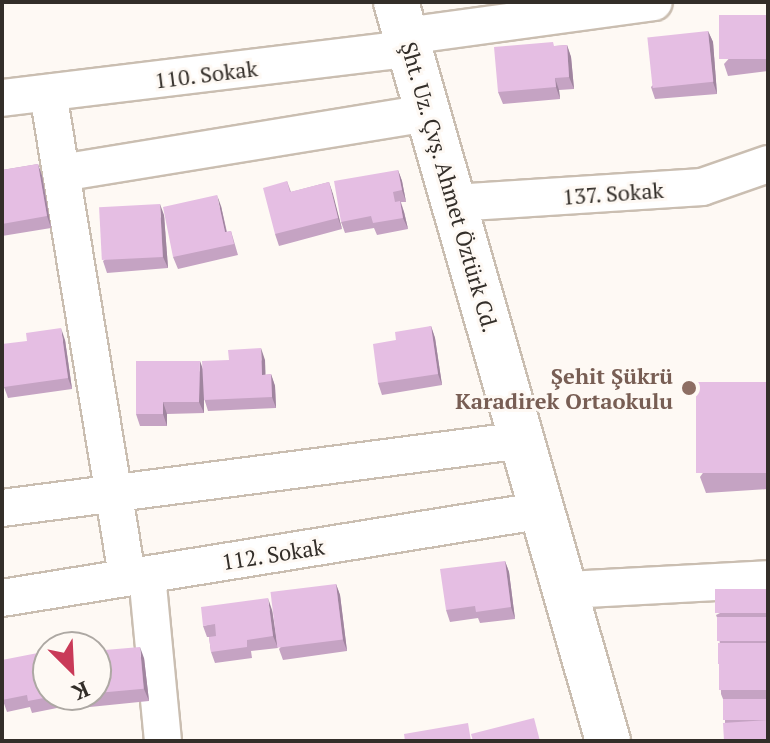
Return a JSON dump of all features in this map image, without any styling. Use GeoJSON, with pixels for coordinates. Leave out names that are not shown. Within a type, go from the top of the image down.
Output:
{"type":"FeatureCollection","features":[{"type":"Feature","properties":{"kind":"street","name":"110. Sokak"},"geometry":{"type":"LineString","coordinates":[[2,98],[48,93],[404,29],[654,2]]}},
{"type":"Feature","properties":{"kind":"street","name":"Şht. Uz. Çvş. Ahmet Öztürk Cd."},"geometry":{"type":"LineString","coordinates":[[404,29],[608,741]]}},
{"type":"Feature","properties":{"kind":"street"},"geometry":{"type":"LineString","coordinates":[[48,93],[113,494],[137,576],[163,741]]}},
{"type":"Feature","properties":{"kind":"street"},"geometry":{"type":"LineString","coordinates":[[61,173],[428,113]]}},
{"type":"Feature","properties":{"kind":"street","name":"137. Sokak"},"geometry":{"type":"LineString","coordinates":[[454,203],[702,187],[768,164]]}},
{"type":"Feature","properties":{"kind":"street"},"geometry":{"type":"LineString","coordinates":[[2,508],[523,440]]}},
{"type":"Feature","properties":{"kind":"street","name":"112. Sokak"},"geometry":{"type":"LineString","coordinates":[[2,598],[544,510]]}},
{"type":"Feature","properties":{"kind":"street"},"geometry":{"type":"LineString","coordinates":[[567,590],[768,579]]}},
{"type":"Feature","properties":{"kind":"building"},"geometry":{"type":"Polygon","coordinates":[[[719,15],[768,15],[768,59],[719,59],[719,15]]]}},
{"type":"Feature","properties":{"kind":"building"},"geometry":{"type":"Polygon","coordinates":[[[708,31],[713,82],[653,88],[647,37],[708,31]]]}},
{"type":"Feature","properties":{"kind":"building"},"geometry":{"type":"Polygon","coordinates":[[[553,42],[554,46],[567,45],[569,77],[555,78],[556,87],[498,92],[494,47],[553,42]]]}},
{"type":"Feature","properties":{"kind":"building"},"geometry":{"type":"Polygon","coordinates":[[[38,164],[47,216],[2,224],[2,170],[38,164]]]}},
{"type":"Feature","properties":{"kind":"building"},"geometry":{"type":"Polygon","coordinates":[[[398,170],[402,190],[393,192],[395,202],[400,201],[403,218],[373,223],[371,216],[341,222],[334,181],[398,170]]]}},
{"type":"Feature","properties":{"kind":"building"},"geometry":{"type":"Polygon","coordinates":[[[287,181],[290,192],[329,182],[338,218],[275,234],[263,188],[287,181]]]}},
{"type":"Feature","properties":{"kind":"building"},"geometry":{"type":"Polygon","coordinates":[[[217,195],[225,232],[231,231],[234,244],[173,257],[163,207],[217,195]]]}},
{"type":"Feature","properties":{"kind":"building"},"geometry":{"type":"Polygon","coordinates":[[[160,204],[163,257],[102,260],[99,207],[160,204]]]}},
{"type":"Feature","properties":{"kind":"building"},"geometry":{"type":"Polygon","coordinates":[[[431,326],[438,374],[378,383],[373,344],[396,340],[395,332],[431,326]]]}},
{"type":"Feature","properties":{"kind":"building"},"geometry":{"type":"Polygon","coordinates":[[[61,328],[68,378],[4,387],[2,344],[27,341],[26,333],[61,328]]]}},
{"type":"Feature","properties":{"kind":"building"},"geometry":{"type":"Polygon","coordinates":[[[261,348],[262,375],[271,374],[272,397],[204,400],[202,361],[229,360],[228,350],[261,348]]]}},
{"type":"Feature","properties":{"kind":"building"},"geometry":{"type":"Polygon","coordinates":[[[136,361],[200,361],[199,402],[163,402],[163,414],[136,414],[136,361]]]}},
{"type":"Feature","properties":{"kind":"building"},"geometry":{"type":"Polygon","coordinates":[[[696,382],[768,382],[768,473],[696,473],[696,382]]]}},
{"type":"Feature","properties":{"kind":"building"},"geometry":{"type":"Polygon","coordinates":[[[505,561],[511,607],[476,612],[475,606],[446,610],[440,569],[505,561]]]}},
{"type":"Feature","properties":{"kind":"building"},"geometry":{"type":"Polygon","coordinates":[[[336,584],[343,640],[277,648],[270,592],[336,584]]]}},
{"type":"Feature","properties":{"kind":"building"},"geometry":{"type":"Polygon","coordinates":[[[715,589],[768,589],[768,613],[715,613],[715,589]]]}},
{"type":"Feature","properties":{"kind":"building"},"geometry":{"type":"Polygon","coordinates":[[[268,598],[273,636],[247,640],[247,647],[211,652],[209,637],[216,636],[215,624],[203,626],[201,607],[268,598]]]}},
{"type":"Feature","properties":{"kind":"building"},"geometry":{"type":"Polygon","coordinates":[[[717,617],[768,617],[768,641],[717,641],[717,617]]]}},
{"type":"Feature","properties":{"kind":"building"},"geometry":{"type":"Polygon","coordinates":[[[718,643],[768,643],[768,664],[718,664],[718,643]]]}},
{"type":"Feature","properties":{"kind":"building"},"geometry":{"type":"Polygon","coordinates":[[[140,647],[144,689],[112,692],[112,649],[140,647]]]}},
{"type":"Feature","properties":{"kind":"building"},"geometry":{"type":"Polygon","coordinates":[[[32,654],[32,700],[28,701],[27,695],[2,700],[2,660],[32,654]]]}},
{"type":"Feature","properties":{"kind":"building"},"geometry":{"type":"Polygon","coordinates":[[[719,664],[768,664],[768,690],[719,690],[719,664]]]}},
{"type":"Feature","properties":{"kind":"building"},"geometry":{"type":"Polygon","coordinates":[[[723,699],[768,699],[768,720],[723,720],[723,699]]]}},
{"type":"Feature","properties":{"kind":"building"},"geometry":{"type":"Polygon","coordinates":[[[534,718],[540,741],[473,741],[471,734],[534,718]]]}},
{"type":"Feature","properties":{"kind":"building"},"geometry":{"type":"Polygon","coordinates":[[[768,720],[768,741],[724,741],[723,723],[768,720]]]}},
{"type":"Feature","properties":{"kind":"building"},"geometry":{"type":"Polygon","coordinates":[[[468,723],[471,741],[405,741],[404,734],[468,723]]]}},
{"type":"Feature","properties":{"kind":"place","name":"Şehit Şükrü Karadirek Ortaokulu"},"geometry":{"type":"Point","coordinates":[689,388]}}]}
